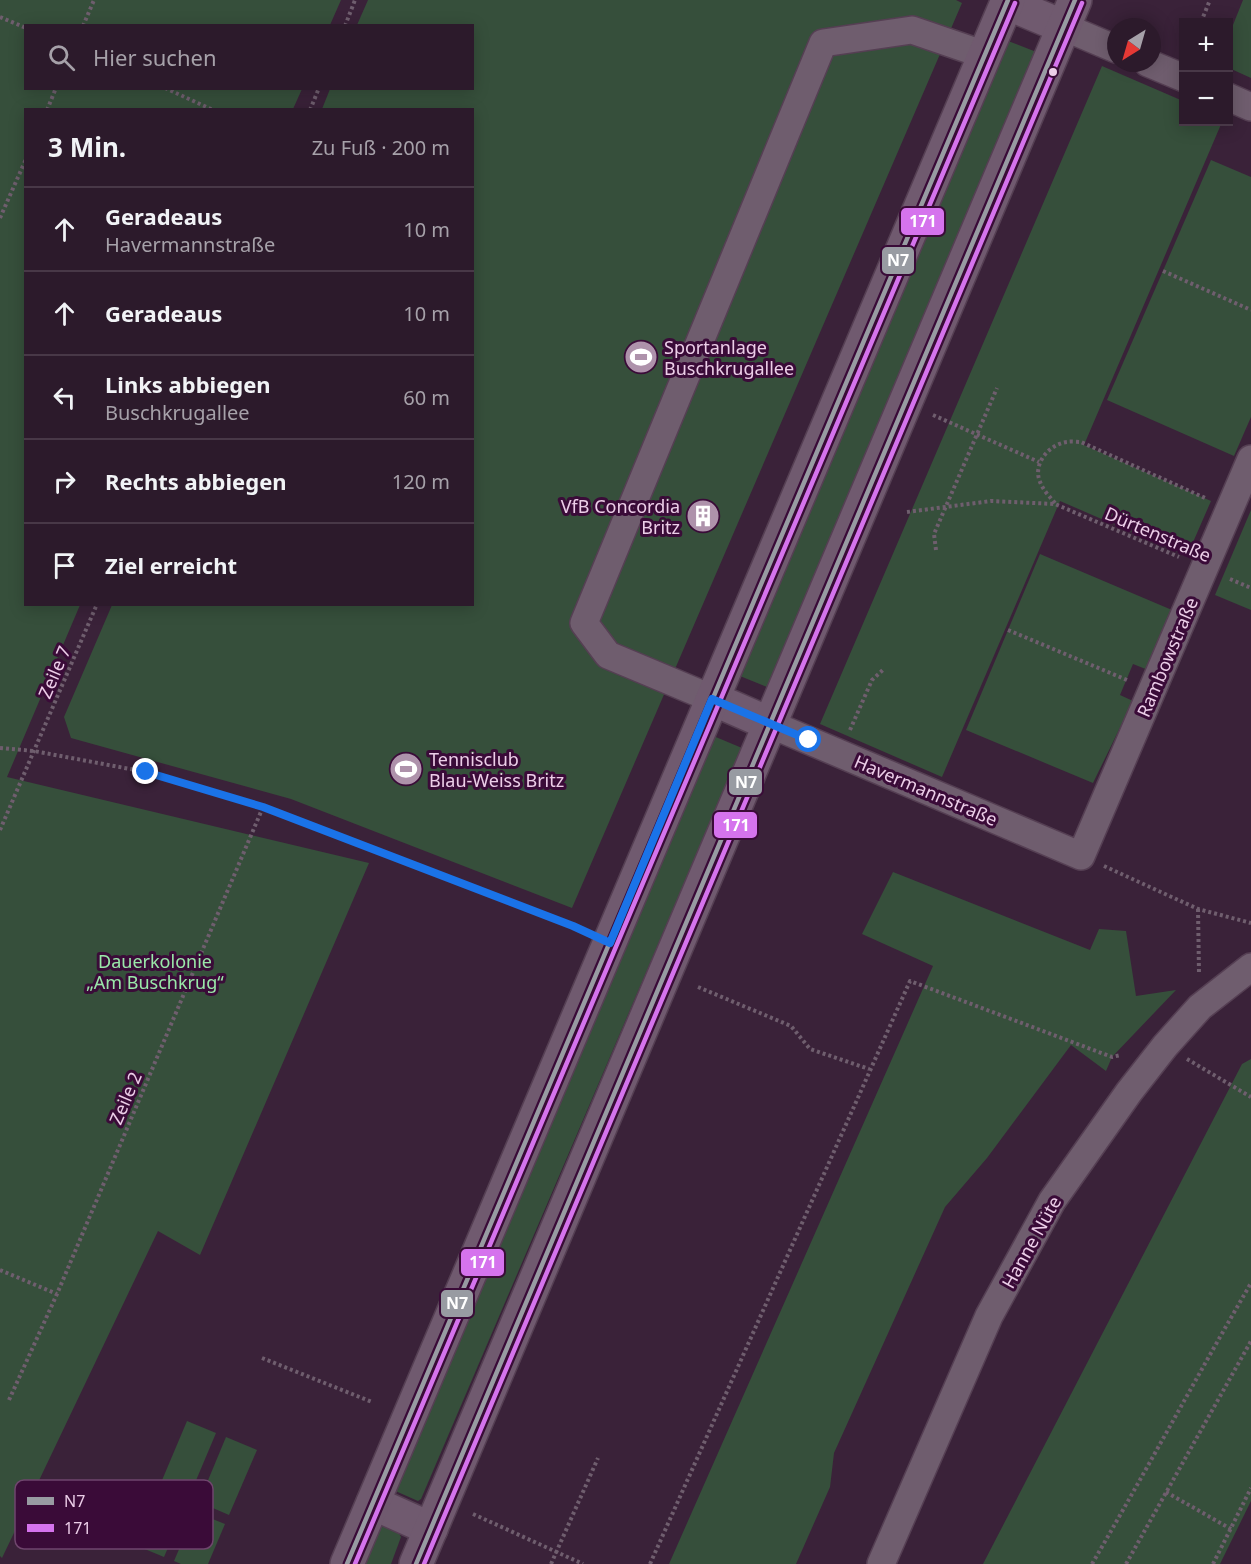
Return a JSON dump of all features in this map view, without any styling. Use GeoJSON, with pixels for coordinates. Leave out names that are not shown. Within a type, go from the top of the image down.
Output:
{"type":"FeatureCollection","features":[{"type":"Feature","properties":{"kind":"main road"},"geometry":{"type":"LineString","coordinates":[[347,1564],[1007,2],[1069,14],[416,1564]]}},
{"type":"Feature","properties":{"kind":"main road"},"geometry":{"type":"LineString","coordinates":[[712,699],[770,724]]}},
{"type":"Feature","properties":{"kind":"main road"},"geometry":{"type":"LineString","coordinates":[[373,1503],[431,1529]]}},
{"type":"Feature","properties":{"kind":"street"},"geometry":{"type":"LineString","coordinates":[[1069,14],[1107,43]]}},
{"type":"Feature","properties":{"kind":"street"},"geometry":{"type":"LineString","coordinates":[[712,699],[608,655],[584,623],[819,54],[824,43],[912,30],[985,55]]}},
{"type":"Feature","properties":{"kind":"street"},"geometry":{"type":"LineString","coordinates":[[1161,68],[1179,76]]}},
{"type":"Feature","properties":{"kind":"street"},"geometry":{"type":"LineString","coordinates":[[1233,99],[1251,107]]}},
{"type":"Feature","properties":{"kind":"street","name":"Rambowstraße"},"geometry":{"type":"LineString","coordinates":[[1082,856],[1251,459]]}},
{"type":"Feature","properties":{"kind":"street","name":"Havermannstraße"},"geometry":{"type":"LineString","coordinates":[[770,724],[1082,856]]}},
{"type":"Feature","properties":{"kind":"street","name":"Hanne Nüte"},"geometry":{"type":"LineString","coordinates":[[881,1564],[989,1316],[1052,1201],[1129,1092],[1165,1046],[1200,1007],[1251,967]]}},
{"type":"Feature","properties":{"kind":"path"},"geometry":{"type":"LineString","coordinates":[[84,24],[94,0]]}},
{"type":"Feature","properties":{"kind":"path"},"geometry":{"type":"LineString","coordinates":[[346,24],[355,0]]}},
{"type":"Feature","properties":{"kind":"path"},"geometry":{"type":"LineString","coordinates":[[1203,18],[1210,0]]}},
{"type":"Feature","properties":{"kind":"path"},"geometry":{"type":"LineString","coordinates":[[0,17],[24,27]]}},
{"type":"Feature","properties":{"kind":"path"},"geometry":{"type":"LineString","coordinates":[[48,108],[55,90]]}},
{"type":"Feature","properties":{"kind":"path"},"geometry":{"type":"LineString","coordinates":[[169,90],[209,108]]}},
{"type":"Feature","properties":{"kind":"path"},"geometry":{"type":"LineString","coordinates":[[311,108],[318,90]]}},
{"type":"Feature","properties":{"kind":"path"},"geometry":{"type":"LineString","coordinates":[[0,218],[24,164]]}},
{"type":"Feature","properties":{"kind":"path"},"geometry":{"type":"LineString","coordinates":[[1163,271],[1251,310]]}},
{"type":"Feature","properties":{"kind":"path"},"geometry":{"type":"LineString","coordinates":[[936,550],[934,534],[997,388]]}},
{"type":"Feature","properties":{"kind":"path"},"geometry":{"type":"LineString","coordinates":[[906,402],[1039,462]]}},
{"type":"Feature","properties":{"kind":"path"},"geometry":{"type":"LineString","coordinates":[[1055,504],[1045,492],[1038,478],[1039,462],[1049,450],[1065,442],[1081,442],[1229,509]]}},
{"type":"Feature","properties":{"kind":"path"},"geometry":{"type":"LineString","coordinates":[[907,512],[991,501],[1055,504]]}},
{"type":"Feature","properties":{"kind":"path","name":"Dürtenstraße"},"geometry":{"type":"LineString","coordinates":[[1055,504],[1251,588]]}},
{"type":"Feature","properties":{"kind":"path","name":"Zeile 7"},"geometry":{"type":"LineString","coordinates":[[0,830],[96,606]]}},
{"type":"Feature","properties":{"kind":"path"},"geometry":{"type":"LineString","coordinates":[[1008,630],[1152,692]]}},
{"type":"Feature","properties":{"kind":"path"},"geometry":{"type":"LineString","coordinates":[[840,753],[872,680],[884,669]]}},
{"type":"Feature","properties":{"kind":"path"},"geometry":{"type":"LineString","coordinates":[[0,748],[34,751],[146,772],[263,807],[573,926],[610,943]]}},
{"type":"Feature","properties":{"kind":"path","name":"Zeile 2"},"geometry":{"type":"LineString","coordinates":[[9,1400],[57,1294],[263,807]]}},
{"type":"Feature","properties":{"kind":"path"},"geometry":{"type":"LineString","coordinates":[[1128,878],[1198,909],[1251,923]]}},
{"type":"Feature","properties":{"kind":"path"},"geometry":{"type":"LineString","coordinates":[[1198,909],[1200,1007]]}},
{"type":"Feature","properties":{"kind":"path"},"geometry":{"type":"LineString","coordinates":[[650,1564],[910,981],[1112,1058],[1165,1046],[1251,1097]]}},
{"type":"Feature","properties":{"kind":"path"},"geometry":{"type":"LineString","coordinates":[[698,987],[791,1026],[810,1048],[869,1069]]}},
{"type":"Feature","properties":{"kind":"path"},"geometry":{"type":"LineString","coordinates":[[0,1270],[57,1294]]}},
{"type":"Feature","properties":{"kind":"path"},"geometry":{"type":"LineString","coordinates":[[1092,1564],[1251,1283]]}},
{"type":"Feature","properties":{"kind":"path"},"geometry":{"type":"LineString","coordinates":[[1126,1564],[1251,1341]]}},
{"type":"Feature","properties":{"kind":"path"},"geometry":{"type":"LineString","coordinates":[[261,1358],[372,1402]]}},
{"type":"Feature","properties":{"kind":"path"},"geometry":{"type":"LineString","coordinates":[[551,1564],[598,1458]]}},
{"type":"Feature","properties":{"kind":"path"},"geometry":{"type":"LineString","coordinates":[[1213,1564],[1251,1488]]}},
{"type":"Feature","properties":{"kind":"path"},"geometry":{"type":"LineString","coordinates":[[1166,1492],[1231,1529]]}},
{"type":"Feature","properties":{"kind":"path"},"geometry":{"type":"LineString","coordinates":[[473,1514],[583,1564]]}},
{"type":"Feature","properties":{"kind":"green space","name":"Dauerkolonie „Am Buschkrug“"},"geometry":{"type":"Polygon","coordinates":[[[0,0],[341,0],[330,24],[24,24],[24,90],[302,90],[293,108],[24,108],[24,606],[80,606],[7,777],[369,863],[200,1255],[158,1231],[39,1480],[15,1480],[15,1531],[2,1558],[0,1556],[0,0]]]}},
{"type":"Feature","properties":{"kind":"green space","name":"Sportanlage Buschkrugallee"},"geometry":{"type":"Polygon","coordinates":[[[368,0],[956,0],[962,3],[572,908],[291,799],[71,738],[64,717],[112,606],[474,606],[474,108],[322,108],[330,90],[474,90],[474,24],[357,24],[368,0]]]}},
{"type":"Feature","properties":{"kind":"green space"},"geometry":{"type":"Polygon","coordinates":[[[1243,0],[1251,0],[1251,78],[1233,70],[1233,25],[1243,0]]]}},
{"type":"Feature","properties":{"kind":"green space"},"geometry":{"type":"Polygon","coordinates":[[[1008,41],[1039,53],[767,687],[735,674],[1008,41]]]}},
{"type":"Feature","properties":{"kind":"green space"},"geometry":{"type":"Polygon","coordinates":[[[1102,66],[1107,68],[1107,72],[1116,72],[1179,99],[1179,126],[1220,126],[1084,445],[1211,501],[1187,556],[1060,501],[942,777],[820,724],[1102,66]]]}},
{"type":"Feature","properties":{"kind":"green space"},"geometry":{"type":"Polygon","coordinates":[[[1211,160],[1251,177],[1251,417],[1234,456],[1107,400],[1211,160]]]}},
{"type":"Feature","properties":{"kind":"green space"},"geometry":{"type":"Polygon","coordinates":[[[1251,510],[1251,610],[1215,595],[1251,510]]]}},
{"type":"Feature","properties":{"kind":"green space"},"geometry":{"type":"Polygon","coordinates":[[[1040,554],[1172,610],[1148,670],[1133,664],[1120,695],[1133,701],[1093,783],[966,730],[1040,554]]]}},
{"type":"Feature","properties":{"kind":"green space"},"geometry":{"type":"Polygon","coordinates":[[[711,735],[742,748],[421,1499],[418,1501],[391,1489],[711,735]]]}},
{"type":"Feature","properties":{"kind":"green space"},"geometry":{"type":"Polygon","coordinates":[[[893,872],[1090,950],[1099,929],[1126,931],[1136,996],[1176,990],[1112,1057],[1106,1071],[1071,1045],[987,1158],[945,1207],[834,1453],[830,1487],[796,1564],[669,1564],[933,966],[862,934],[893,872]]]}},
{"type":"Feature","properties":{"kind":"green space"},"geometry":{"type":"Polygon","coordinates":[[[1251,1059],[1251,1501],[1220,1564],[983,1564],[1242,1064],[1251,1059]]]}},
{"type":"Feature","properties":{"kind":"green space"},"geometry":{"type":"Polygon","coordinates":[[[187,1421],[216,1433],[196,1480],[162,1480],[187,1421]]]}},
{"type":"Feature","properties":{"kind":"green space"},"geometry":{"type":"Polygon","coordinates":[[[226,1437],[257,1450],[229,1515],[213,1508],[213,1480],[208,1480],[226,1437]]]}},
{"type":"Feature","properties":{"kind":"green space"},"geometry":{"type":"Polygon","coordinates":[[[213,1519],[225,1524],[208,1564],[181,1564],[174,1561],[179,1549],[213,1549],[213,1519]]]}},
{"type":"Feature","properties":{"kind":"green space"},"geometry":{"type":"Polygon","coordinates":[[[386,1524],[397,1530],[401,1537],[391,1564],[361,1564],[377,1525],[386,1524]]]}},
{"type":"Feature","properties":{"kind":"green space"},"geometry":{"type":"Polygon","coordinates":[[[145,1549],[167,1549],[164,1557],[145,1549]]]}},
{"type":"Feature","properties":{"kind":"transit line","name":"N7"},"geometry":{"type":"LineString","coordinates":[[347,1564],[1008,0]]}},
{"type":"Feature","properties":{"kind":"transit line","name":"N7"},"geometry":{"type":"LineString","coordinates":[[416,1564],[1075,0]]}},
{"type":"Feature","properties":{"kind":"transit line","name":"171"},"geometry":{"type":"LineString","coordinates":[[355,1564],[1015,3]]}},
{"type":"Feature","properties":{"kind":"transit line","name":"171"},"geometry":{"type":"LineString","coordinates":[[424,1564],[1082,3]]}},
{"type":"Feature","properties":{"kind":"place","name":"Sportanlage Buschkrugallee"},"geometry":{"type":"Point","coordinates":[641,357]}},
{"type":"Feature","properties":{"kind":"place","name":"VfB Concordia Britz"},"geometry":{"type":"Point","coordinates":[703,516]}},
{"type":"Feature","properties":{"kind":"place","name":"Tennisclub Blau-Weiss Britz"},"geometry":{"type":"Point","coordinates":[406,769]}},
{"type":"Feature","properties":{"kind":"route"},"geometry":{"type":"LineString","coordinates":[[146,772],[263,807],[573,926],[610,943],[712,699],[809,740]]}}]}
